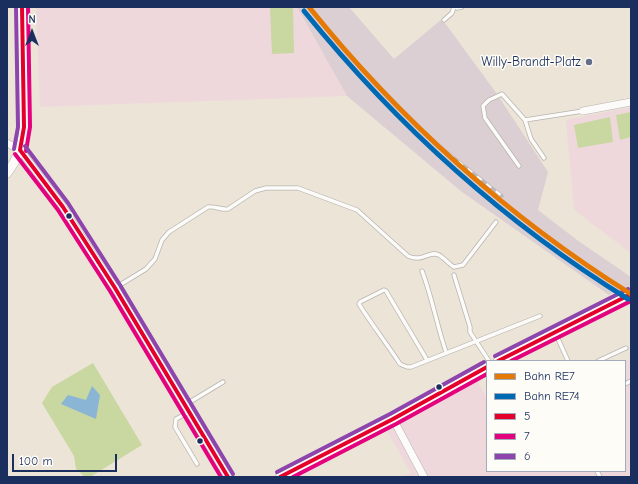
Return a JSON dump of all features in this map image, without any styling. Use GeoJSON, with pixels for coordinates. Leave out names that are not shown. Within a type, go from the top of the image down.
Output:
{"type":"FeatureCollection","features":[{"type":"Feature","properties":{"kind":"main road"},"geometry":{"type":"LineString","coordinates":[[7,172],[20,150],[25,121],[22,7]]}},
{"type":"Feature","properties":{"kind":"street"},"geometry":{"type":"LineString","coordinates":[[583,111],[631,102]]}},
{"type":"Feature","properties":{"kind":"street"},"geometry":{"type":"LineString","coordinates":[[7,143],[20,150],[63,206],[115,288],[228,477]]}},
{"type":"Feature","properties":{"kind":"street"},"geometry":{"type":"LineString","coordinates":[[500,360],[631,294]]}},
{"type":"Feature","properties":{"kind":"street"},"geometry":{"type":"LineString","coordinates":[[280,477],[393,419],[486,368]]}},
{"type":"Feature","properties":{"kind":"street"},"geometry":{"type":"LineString","coordinates":[[393,419],[424,477]]}},
{"type":"Feature","properties":{"kind":"lane"},"geometry":{"type":"LineString","coordinates":[[444,20],[452,13],[454,7],[462,7]]}},
{"type":"Feature","properties":{"kind":"lane"},"geometry":{"type":"LineString","coordinates":[[519,166],[485,118],[483,106],[489,100],[502,94],[525,120],[531,139],[544,158]]}},
{"type":"Feature","properties":{"kind":"lane"},"geometry":{"type":"LineString","coordinates":[[525,120],[583,111]]}},
{"type":"Feature","properties":{"kind":"lane"},"geometry":{"type":"LineString","coordinates":[[115,288],[146,269],[155,259],[162,240],[169,232],[208,207],[213,206],[224,209],[228,208],[255,191],[266,188],[298,188],[357,210],[408,256],[414,259],[433,254],[439,255],[454,267],[463,265],[496,222]]}},
{"type":"Feature","properties":{"kind":"lane"},"geometry":{"type":"LineString","coordinates":[[422,271],[426,280],[438,330],[446,352]]}},
{"type":"Feature","properties":{"kind":"lane"},"geometry":{"type":"LineString","coordinates":[[454,275],[470,327],[470,332],[488,360]]}},
{"type":"Feature","properties":{"kind":"lane"},"geometry":{"type":"LineString","coordinates":[[427,360],[386,291],[384,290],[360,302],[359,304],[366,316],[374,325],[400,364],[407,367],[411,367],[540,316]]}},
{"type":"Feature","properties":{"kind":"lane"},"geometry":{"type":"LineString","coordinates":[[555,332],[568,360]]}},
{"type":"Feature","properties":{"kind":"lane"},"geometry":{"type":"LineString","coordinates":[[600,360],[626,348]]}},
{"type":"Feature","properties":{"kind":"lane"},"geometry":{"type":"LineString","coordinates":[[197,464],[175,427],[176,419],[187,408],[223,382]]}},
{"type":"Feature","properties":{"kind":"shaded area"},"geometry":{"type":"Polygon","coordinates":[[[36,7],[297,7],[347,96],[40,107],[36,7]]]}},
{"type":"Feature","properties":{"kind":"shaded area"},"geometry":{"type":"Polygon","coordinates":[[[297,7],[349,7],[394,59],[442,19],[497,94],[548,172],[538,210],[577,240],[631,277],[631,300],[616,291],[609,295],[462,192],[347,96],[297,7]]]}},
{"type":"Feature","properties":{"kind":"shaded area"},"geometry":{"type":"Polygon","coordinates":[[[631,107],[631,253],[574,210],[566,120],[631,107]]]}},
{"type":"Feature","properties":{"kind":"shaded area"},"geometry":{"type":"Polygon","coordinates":[[[631,358],[631,477],[402,477],[411,473],[387,431],[477,381],[486,396],[486,472],[626,472],[626,360],[631,358]]]}},
{"type":"Feature","properties":{"kind":"green space"},"geometry":{"type":"Polygon","coordinates":[[[270,7],[293,7],[294,53],[272,54],[270,7]]]}},
{"type":"Feature","properties":{"kind":"green space"},"geometry":{"type":"Polygon","coordinates":[[[631,112],[631,137],[620,140],[616,115],[631,112]]]}},
{"type":"Feature","properties":{"kind":"green space"},"geometry":{"type":"Polygon","coordinates":[[[610,117],[613,142],[578,148],[574,125],[610,117]]]}},
{"type":"Feature","properties":{"kind":"green space"},"geometry":{"type":"Polygon","coordinates":[[[93,363],[142,445],[90,477],[85,477],[76,469],[74,456],[42,403],[52,387],[93,363]]]}},
{"type":"Feature","properties":{"kind":"water"},"geometry":{"type":"Polygon","coordinates":[[[92,386],[100,395],[96,419],[61,404],[68,395],[86,400],[92,386]]]}},
{"type":"Feature","properties":{"kind":"railway"},"geometry":{"type":"LineString","coordinates":[[430,139],[502,196]]}},
{"type":"Feature","properties":{"kind":"rail line","name":"RE7"},"geometry":{"type":"LineString","coordinates":[[309,7],[380,88],[418,127],[458,164],[542,233],[631,294]]}},
{"type":"Feature","properties":{"kind":"rail line","name":"RE74"},"geometry":{"type":"LineString","coordinates":[[304,11],[376,93],[454,168],[495,204],[538,238],[628,299]]}},
{"type":"Feature","properties":{"kind":"transit line","name":"6"},"geometry":{"type":"LineString","coordinates":[[14,149],[18,127],[16,7]]}},
{"type":"Feature","properties":{"kind":"transit line","name":"5"},"geometry":{"type":"LineString","coordinates":[[20,150],[24,127],[22,7]]}},
{"type":"Feature","properties":{"kind":"transit line","name":"7"},"geometry":{"type":"LineString","coordinates":[[26,151],[30,127],[28,7]]}},
{"type":"Feature","properties":{"kind":"transit line","name":"6"},"geometry":{"type":"LineString","coordinates":[[25,146],[68,203],[120,285],[233,474]]}},
{"type":"Feature","properties":{"kind":"transit line","name":"5"},"geometry":{"type":"LineString","coordinates":[[20,150],[63,207],[115,288],[228,477]]}},
{"type":"Feature","properties":{"kind":"transit line","name":"7"},"geometry":{"type":"LineString","coordinates":[[15,154],[58,210],[110,291],[221,477]]}},
{"type":"Feature","properties":{"kind":"transit line","name":"6"},"geometry":{"type":"LineString","coordinates":[[495,356],[628,289]]}},
{"type":"Feature","properties":{"kind":"transit line","name":"5"},"geometry":{"type":"LineString","coordinates":[[500,360],[631,294]]}},
{"type":"Feature","properties":{"kind":"transit line","name":"7"},"geometry":{"type":"LineString","coordinates":[[513,360],[631,301]]}},
{"type":"Feature","properties":{"kind":"transit line","name":"6"},"geometry":{"type":"LineString","coordinates":[[277,472],[390,414],[484,362]]}},
{"type":"Feature","properties":{"kind":"transit line","name":"5"},"geometry":{"type":"LineString","coordinates":[[280,477],[393,419],[486,368]]}},
{"type":"Feature","properties":{"kind":"transit line","name":"7"},"geometry":{"type":"LineString","coordinates":[[293,477],[396,424],[486,375]]}},
{"type":"Feature","properties":{"kind":"place","name":"Willy-Brandt-Platz"},"geometry":{"type":"Point","coordinates":[589,62]}}]}
